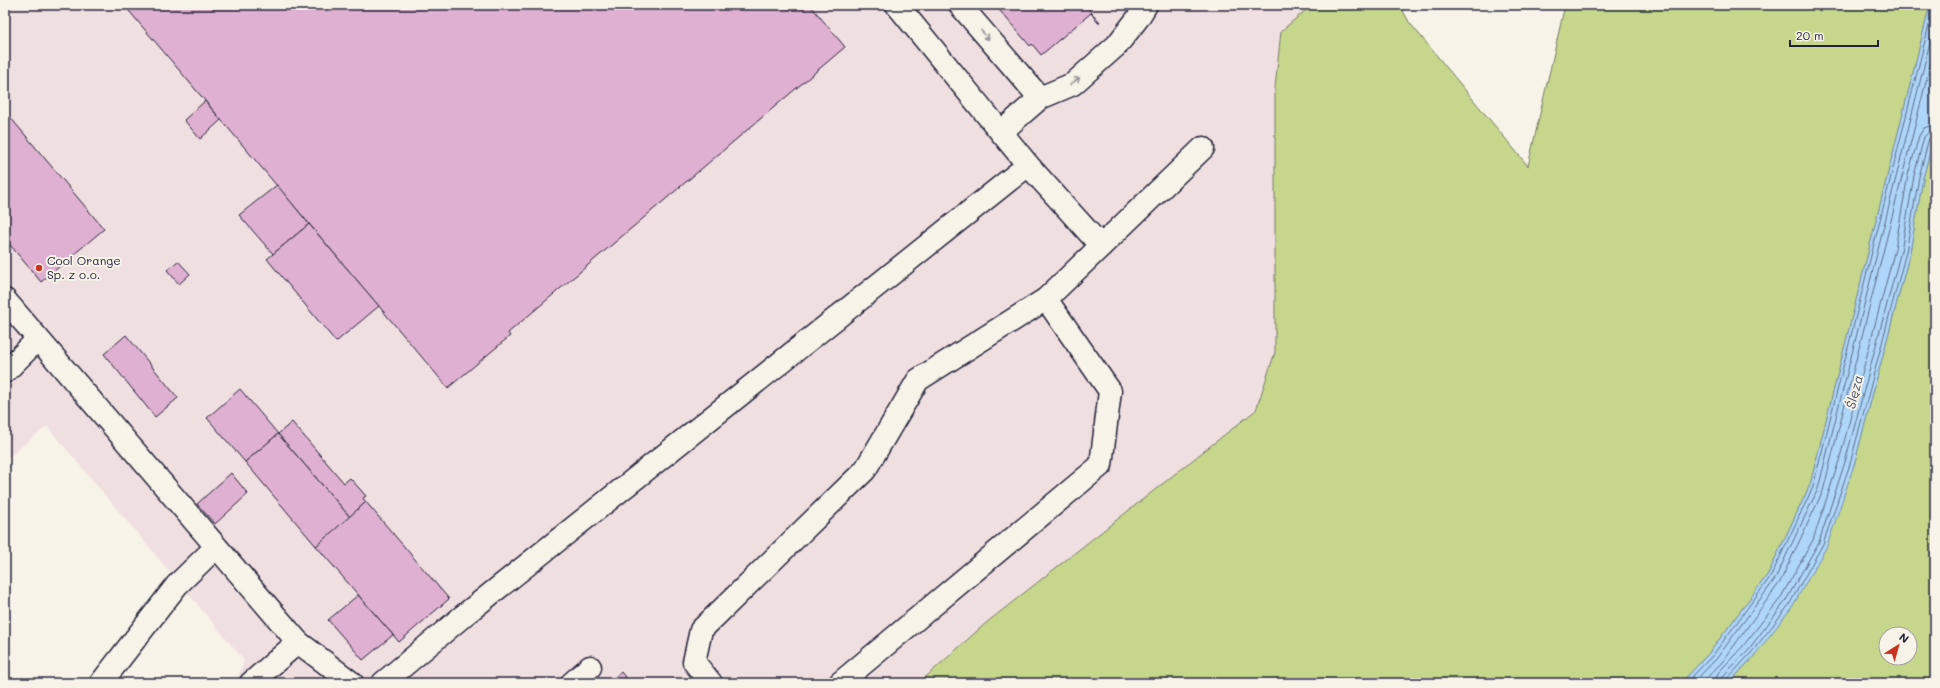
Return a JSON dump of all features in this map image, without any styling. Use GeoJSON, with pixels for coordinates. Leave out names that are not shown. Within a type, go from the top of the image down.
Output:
{"type":"FeatureCollection","features":[{"type":"Feature","properties":{"kind":"lane"},"geometry":{"type":"LineString","coordinates":[[896,5],[1028,165],[1101,246]]}},
{"type":"Feature","properties":{"kind":"lane"},"geometry":{"type":"LineString","coordinates":[[960,5],[1040,98]]}},
{"type":"Feature","properties":{"kind":"lane"},"geometry":{"type":"LineString","coordinates":[[1001,132],[1040,98],[1073,84],[1117,45],[1146,5]]}},
{"type":"Feature","properties":{"kind":"lane"},"geometry":{"type":"LineString","coordinates":[[711,683],[694,662],[701,630],[865,470],[918,380],[1046,299],[1203,148]]}},
{"type":"Feature","properties":{"kind":"lane"},"geometry":{"type":"LineString","coordinates":[[383,683],[469,611],[1028,165]]}},
{"type":"Feature","properties":{"kind":"lane"},"geometry":{"type":"LineString","coordinates":[[840,683],[1101,465],[1110,391],[1046,299]]}},
{"type":"Feature","properties":{"kind":"lane"},"geometry":{"type":"LineString","coordinates":[[5,300],[298,642],[352,683]]}},
{"type":"Feature","properties":{"kind":"lane"},"geometry":{"type":"LineString","coordinates":[[5,372],[38,340]]}},
{"type":"Feature","properties":{"kind":"lane"},"geometry":{"type":"LineString","coordinates":[[101,683],[177,585],[216,546]]}},
{"type":"Feature","properties":{"kind":"lane"},"geometry":{"type":"LineString","coordinates":[[250,683],[298,642]]}},
{"type":"Feature","properties":{"kind":"lane"},"geometry":{"type":"LineString","coordinates":[[572,683],[590,667]]}},
{"type":"Feature","properties":{"kind":"shaded area"},"geometry":{"type":"Polygon","coordinates":[[[5,5],[1312,5],[1281,31],[1275,88],[1275,352],[1256,410],[923,683],[229,683],[239,675],[244,660],[47,426],[5,460],[5,5]]]}},
{"type":"Feature","properties":{"kind":"green space"},"geometry":{"type":"Polygon","coordinates":[[[1312,5],[1400,5],[1409,22],[1528,166],[1565,5],[1930,5],[1810,485],[1768,574],[1710,652],[1681,683],[919,683],[986,623],[1256,410],[1275,352],[1275,88],[1281,31],[1312,5]]]}},
{"type":"Feature","properties":{"kind":"green space"},"geometry":{"type":"Polygon","coordinates":[[[1935,133],[1935,683],[1729,683],[1754,656],[1854,465],[1910,252],[1923,178],[1935,133]]]}},
{"type":"Feature","properties":{"kind":"water","name":"Ślęza"},"geometry":{"type":"Polygon","coordinates":[[[1930,5],[1935,5],[1935,133],[1923,178],[1910,252],[1854,465],[1827,546],[1792,607],[1754,656],[1729,683],[1681,683],[1710,652],[1768,574],[1810,485],[1930,5]]]}},
{"type":"Feature","properties":{"kind":"building"},"geometry":{"type":"Polygon","coordinates":[[[124,5],[810,5],[845,47],[508,333],[510,336],[448,388],[124,5]]]}},
{"type":"Feature","properties":{"kind":"building"},"geometry":{"type":"Polygon","coordinates":[[[995,5],[1085,5],[1100,22],[1098,23],[1091,13],[1041,55],[1032,44],[1030,46],[995,5]]]}},
{"type":"Feature","properties":{"kind":"building"},"geometry":{"type":"Polygon","coordinates":[[[205,101],[221,120],[200,139],[184,120],[205,101]]]}},
{"type":"Feature","properties":{"kind":"building"},"geometry":{"type":"Polygon","coordinates":[[[5,111],[104,229],[41,282],[5,239],[5,111]]]}},
{"type":"Feature","properties":{"kind":"building"},"geometry":{"type":"Polygon","coordinates":[[[277,185],[309,224],[273,254],[239,215],[277,185]]]}},
{"type":"Feature","properties":{"kind":"building"},"geometry":{"type":"Polygon","coordinates":[[[309,224],[379,306],[336,342],[267,259],[309,224]]]}},
{"type":"Feature","properties":{"kind":"building"},"geometry":{"type":"Polygon","coordinates":[[[178,261],[190,274],[179,284],[167,270],[178,261]]]}},
{"type":"Feature","properties":{"kind":"building"},"geometry":{"type":"Polygon","coordinates":[[[126,335],[178,398],[155,417],[104,354],[126,335]]]}},
{"type":"Feature","properties":{"kind":"building"},"geometry":{"type":"Polygon","coordinates":[[[240,389],[278,434],[245,462],[207,418],[240,389]]]}},
{"type":"Feature","properties":{"kind":"building"},"geometry":{"type":"Polygon","coordinates":[[[292,422],[344,483],[350,478],[366,496],[363,498],[366,502],[350,517],[278,434],[292,422]]]}},
{"type":"Feature","properties":{"kind":"building"},"geometry":{"type":"Polygon","coordinates":[[[278,434],[350,517],[316,546],[245,462],[278,434]]]}},
{"type":"Feature","properties":{"kind":"building"},"geometry":{"type":"Polygon","coordinates":[[[231,473],[248,494],[215,524],[197,504],[231,473]]]}},
{"type":"Feature","properties":{"kind":"building"},"geometry":{"type":"Polygon","coordinates":[[[366,502],[449,599],[399,642],[316,546],[366,502]]]}},
{"type":"Feature","properties":{"kind":"building"},"geometry":{"type":"Polygon","coordinates":[[[358,595],[393,635],[363,660],[328,620],[358,595]]]}},
{"type":"Feature","properties":{"kind":"building"},"geometry":{"type":"Polygon","coordinates":[[[621,672],[630,683],[608,683],[621,672]]]}},
{"type":"Feature","properties":{"kind":"place","name":"Cool Orange Sp. z o.o."},"geometry":{"type":"Point","coordinates":[39,268]}}]}
